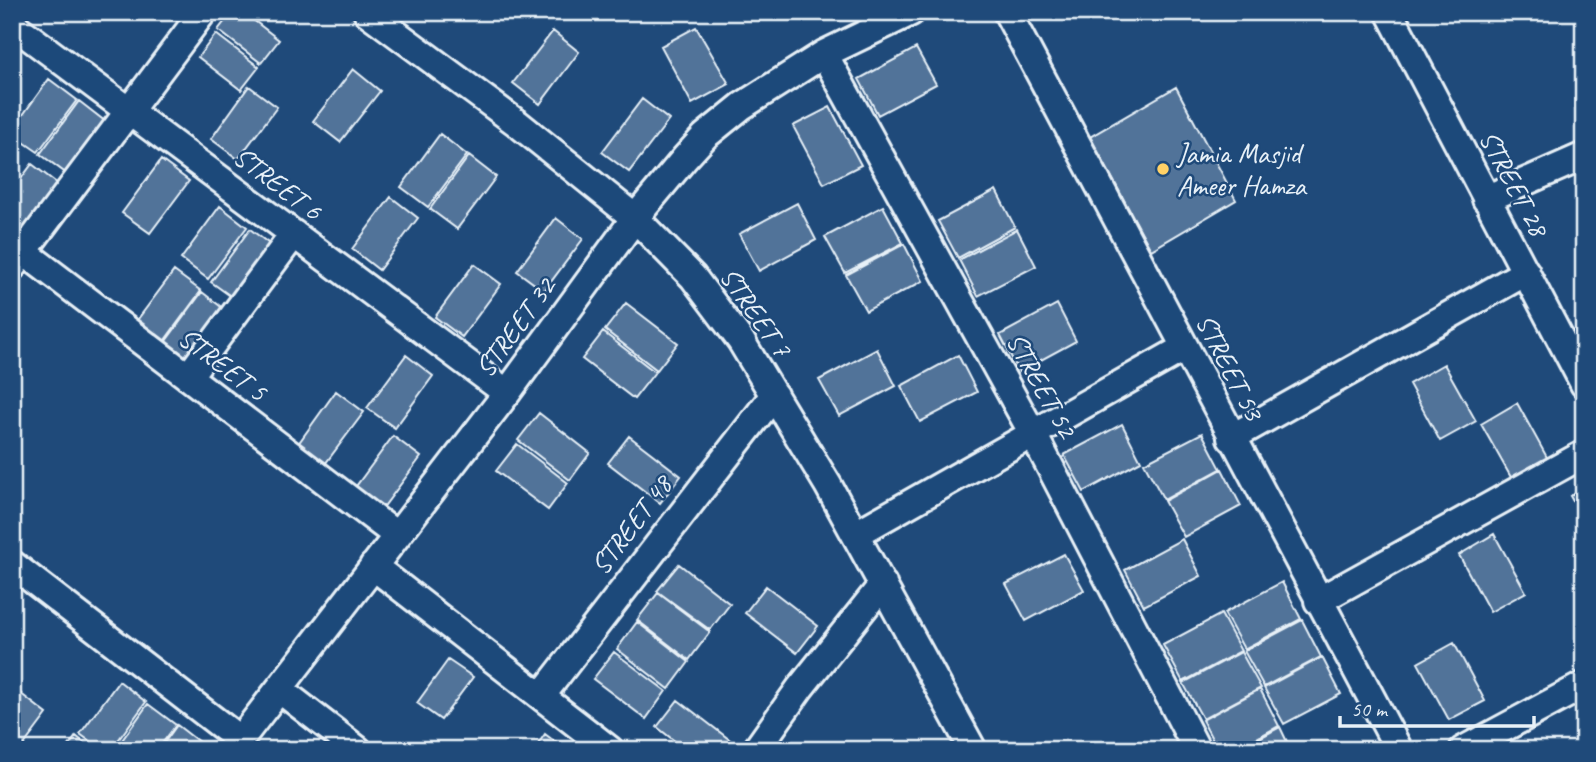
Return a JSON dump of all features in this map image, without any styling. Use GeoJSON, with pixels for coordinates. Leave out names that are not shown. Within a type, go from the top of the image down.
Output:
{"type":"FeatureCollection","features":[{"type":"Feature","properties":{"kind":"street"},"geometry":{"type":"LineString","coordinates":[[16,254],[203,12]]}},
{"type":"Feature","properties":{"kind":"street","name":"STREET 7"},"geometry":{"type":"LineString","coordinates":[[367,12],[517,123],[635,218],[693,277],[741,341],[774,395],[856,534],[973,750]]}},
{"type":"Feature","properties":{"kind":"street","name":"STREET 32"},"geometry":{"type":"LineString","coordinates":[[236,745],[395,534],[507,393],[635,218],[705,136],[742,106],[824,54],[911,12]]}},
{"type":"Feature","properties":{"kind":"street","name":"STREET 53"},"geometry":{"type":"LineString","coordinates":[[1007,12],[1399,750]]}},
{"type":"Feature","properties":{"kind":"street","name":"STREET 28"},"geometry":{"type":"LineString","coordinates":[[1389,12],[1584,384]]}},
{"type":"Feature","properties":{"kind":"street","name":"STREET 6"},"geometry":{"type":"LineString","coordinates":[[12,24],[507,393]]}},
{"type":"Feature","properties":{"kind":"street","name":"STREET 52"},"geometry":{"type":"LineString","coordinates":[[824,54],[1032,432],[1197,750]]}},
{"type":"Feature","properties":{"kind":"street"},"geometry":{"type":"LineString","coordinates":[[1486,199],[1584,156]]}},
{"type":"Feature","properties":{"kind":"street"},"geometry":{"type":"LineString","coordinates":[[188,377],[294,234]]}},
{"type":"Feature","properties":{"kind":"street","name":"STREET 5"},"geometry":{"type":"LineString","coordinates":[[16,254],[188,377],[395,534]]}},
{"type":"Feature","properties":{"kind":"street"},"geometry":{"type":"LineString","coordinates":[[1231,438],[1526,272]]}},
{"type":"Feature","properties":{"kind":"street"},"geometry":{"type":"LineString","coordinates":[[856,534],[1184,348]]}},
{"type":"Feature","properties":{"kind":"street","name":"STREET 48"},"geometry":{"type":"LineString","coordinates":[[542,695],[774,395]]}},
{"type":"Feature","properties":{"kind":"street"},"geometry":{"type":"LineString","coordinates":[[1318,601],[1584,454]]}},
{"type":"Feature","properties":{"kind":"street"},"geometry":{"type":"LineString","coordinates":[[12,564],[236,745]]}},
{"type":"Feature","properties":{"kind":"street"},"geometry":{"type":"LineString","coordinates":[[373,566],[610,750]]}},
{"type":"Feature","properties":{"kind":"street"},"geometry":{"type":"LineString","coordinates":[[756,750],[800,688],[883,584]]}},
{"type":"Feature","properties":{"kind":"street"},"geometry":{"type":"LineString","coordinates":[[1463,750],[1584,685]]}},
{"type":"Feature","properties":{"kind":"street"},"geometry":{"type":"LineString","coordinates":[[279,689],[358,750]]}},
{"type":"Feature","properties":{"kind":"building"},"geometry":{"type":"Polygon","coordinates":[[[166,12],[189,12],[181,23],[166,12]]]}},
{"type":"Feature","properties":{"kind":"building"},"geometry":{"type":"Polygon","coordinates":[[[232,12],[243,12],[279,40],[261,63],[218,30],[232,12]]]}},
{"type":"Feature","properties":{"kind":"building"},"geometry":{"type":"Polygon","coordinates":[[[696,27],[729,84],[692,104],[661,46],[696,27]]]}},
{"type":"Feature","properties":{"kind":"building"},"geometry":{"type":"Polygon","coordinates":[[[553,31],[579,52],[540,104],[513,83],[553,31]]]}},
{"type":"Feature","properties":{"kind":"building"},"geometry":{"type":"Polygon","coordinates":[[[216,34],[259,67],[241,90],[198,57],[216,34]]]}},
{"type":"Feature","properties":{"kind":"building"},"geometry":{"type":"Polygon","coordinates":[[[916,48],[936,84],[878,115],[859,79],[916,48]]]}},
{"type":"Feature","properties":{"kind":"building"},"geometry":{"type":"Polygon","coordinates":[[[353,69],[380,91],[340,142],[313,121],[353,69]]]}},
{"type":"Feature","properties":{"kind":"building"},"geometry":{"type":"Polygon","coordinates":[[[49,79],[77,100],[38,152],[12,134],[12,130],[49,79]]]}},
{"type":"Feature","properties":{"kind":"building"},"geometry":{"type":"Polygon","coordinates":[[[249,86],[277,107],[238,159],[211,139],[249,86]]]}},
{"type":"Feature","properties":{"kind":"building","name":"Jamia Masjid Ameer Hamza"},"geometry":{"type":"Polygon","coordinates":[[[1176,87],[1236,200],[1151,250],[1090,137],[1176,87]]]}},
{"type":"Feature","properties":{"kind":"building"},"geometry":{"type":"Polygon","coordinates":[[[642,99],[669,120],[629,172],[602,152],[642,99]]]}},
{"type":"Feature","properties":{"kind":"building"},"geometry":{"type":"Polygon","coordinates":[[[79,101],[106,122],[67,174],[40,154],[79,101]]]}},
{"type":"Feature","properties":{"kind":"building"},"geometry":{"type":"Polygon","coordinates":[[[830,107],[861,165],[824,184],[793,126],[830,107]]]}},
{"type":"Feature","properties":{"kind":"building"},"geometry":{"type":"Polygon","coordinates":[[[440,134],[467,155],[428,207],[401,187],[440,134]]]}},
{"type":"Feature","properties":{"kind":"building"},"geometry":{"type":"Polygon","coordinates":[[[469,156],[496,177],[457,229],[430,209],[469,156]]]}},
{"type":"Feature","properties":{"kind":"building"},"geometry":{"type":"Polygon","coordinates":[[[161,160],[189,181],[150,233],[122,213],[161,160]]]}},
{"type":"Feature","properties":{"kind":"building"},"geometry":{"type":"Polygon","coordinates":[[[32,164],[59,185],[21,237],[12,231],[12,191],[32,164]]]}},
{"type":"Feature","properties":{"kind":"building"},"geometry":{"type":"Polygon","coordinates":[[[996,190],[1015,227],[958,258],[938,221],[996,190]]]}},
{"type":"Feature","properties":{"kind":"building"},"geometry":{"type":"Polygon","coordinates":[[[391,197],[418,218],[379,270],[352,249],[391,197]]]}},
{"type":"Feature","properties":{"kind":"building"},"geometry":{"type":"Polygon","coordinates":[[[797,203],[816,240],[759,271],[739,234],[797,203]]]}},
{"type":"Feature","properties":{"kind":"building"},"geometry":{"type":"Polygon","coordinates":[[[220,206],[247,227],[208,279],[181,259],[220,206]]]}},
{"type":"Feature","properties":{"kind":"building"},"geometry":{"type":"Polygon","coordinates":[[[883,206],[903,243],[845,273],[825,237],[883,206]]]}},
{"type":"Feature","properties":{"kind":"building"},"geometry":{"type":"Polygon","coordinates":[[[556,218],[583,239],[544,291],[517,271],[556,218]]]}},
{"type":"Feature","properties":{"kind":"building"},"geometry":{"type":"Polygon","coordinates":[[[250,229],[277,250],[239,302],[211,282],[250,229]]]}},
{"type":"Feature","properties":{"kind":"building"},"geometry":{"type":"Polygon","coordinates":[[[1017,229],[1036,266],[978,296],[959,260],[1017,229]]]}},
{"type":"Feature","properties":{"kind":"building"},"geometry":{"type":"Polygon","coordinates":[[[904,244],[923,281],[866,311],[846,275],[904,244]]]}},
{"type":"Feature","properties":{"kind":"building"},"geometry":{"type":"Polygon","coordinates":[[[474,264],[501,284],[462,337],[435,317],[474,264]]]}},
{"type":"Feature","properties":{"kind":"building"},"geometry":{"type":"Polygon","coordinates":[[[174,271],[201,291],[162,344],[135,323],[174,271]]]}},
{"type":"Feature","properties":{"kind":"building"},"geometry":{"type":"Polygon","coordinates":[[[202,292],[229,313],[191,365],[163,345],[202,292]]]}},
{"type":"Feature","properties":{"kind":"building"},"geometry":{"type":"Polygon","coordinates":[[[626,303],[678,343],[657,370],[605,330],[626,303]]]}},
{"type":"Feature","properties":{"kind":"building"},"geometry":{"type":"Polygon","coordinates":[[[1057,304],[1076,341],[1019,372],[1000,335],[1057,304]]]}},
{"type":"Feature","properties":{"kind":"building"},"geometry":{"type":"Polygon","coordinates":[[[603,332],[655,372],[634,399],[582,359],[603,332]]]}},
{"type":"Feature","properties":{"kind":"building"},"geometry":{"type":"Polygon","coordinates":[[[877,349],[896,386],[839,416],[819,380],[877,349]]]}},
{"type":"Feature","properties":{"kind":"building"},"geometry":{"type":"Polygon","coordinates":[[[406,355],[433,376],[395,428],[367,408],[406,355]]]}},
{"type":"Feature","properties":{"kind":"building"},"geometry":{"type":"Polygon","coordinates":[[[958,355],[977,392],[920,422],[901,386],[958,355]]]}},
{"type":"Feature","properties":{"kind":"building"},"geometry":{"type":"Polygon","coordinates":[[[1444,364],[1476,421],[1440,441],[1409,384],[1444,364]]]}},
{"type":"Feature","properties":{"kind":"building"},"geometry":{"type":"Polygon","coordinates":[[[336,391],[364,412],[325,464],[298,444],[336,391]]]}},
{"type":"Feature","properties":{"kind":"building"},"geometry":{"type":"Polygon","coordinates":[[[1517,403],[1549,461],[1513,481],[1481,424],[1517,403]]]}},
{"type":"Feature","properties":{"kind":"building"},"geometry":{"type":"Polygon","coordinates":[[[539,413],[590,453],[570,480],[518,440],[539,413]]]}},
{"type":"Feature","properties":{"kind":"building"},"geometry":{"type":"Polygon","coordinates":[[[1122,424],[1141,461],[1084,492],[1064,455],[1122,424]]]}},
{"type":"Feature","properties":{"kind":"building"},"geometry":{"type":"Polygon","coordinates":[[[1202,433],[1221,469],[1164,500],[1144,463],[1202,433]]]}},
{"type":"Feature","properties":{"kind":"building"},"geometry":{"type":"Polygon","coordinates":[[[393,436],[421,457],[382,509],[354,489],[393,436]]]}},
{"type":"Feature","properties":{"kind":"building"},"geometry":{"type":"Polygon","coordinates":[[[629,436],[681,476],[660,503],[608,463],[629,436]]]}},
{"type":"Feature","properties":{"kind":"building"},"geometry":{"type":"Polygon","coordinates":[[[517,444],[568,483],[548,510],[496,471],[517,444]]]}},
{"type":"Feature","properties":{"kind":"building"},"geometry":{"type":"Polygon","coordinates":[[[1222,469],[1241,506],[1184,537],[1164,501],[1222,469]]]}},
{"type":"Feature","properties":{"kind":"building"},"geometry":{"type":"Polygon","coordinates":[[[1584,489],[1584,521],[1570,496],[1584,489]]]}},
{"type":"Feature","properties":{"kind":"building"},"geometry":{"type":"Polygon","coordinates":[[[1494,534],[1526,592],[1490,612],[1459,555],[1494,534]]]}},
{"type":"Feature","properties":{"kind":"building"},"geometry":{"type":"Polygon","coordinates":[[[1182,539],[1201,576],[1144,606],[1125,570],[1182,539]]]}},
{"type":"Feature","properties":{"kind":"building"},"geometry":{"type":"Polygon","coordinates":[[[1064,554],[1084,590],[1026,621],[1006,584],[1064,554]]]}},
{"type":"Feature","properties":{"kind":"building"},"geometry":{"type":"Polygon","coordinates":[[[679,564],[730,604],[710,630],[657,591],[679,564]]]}},
{"type":"Feature","properties":{"kind":"building"},"geometry":{"type":"Polygon","coordinates":[[[1282,582],[1301,619],[1244,649],[1224,613],[1282,582]]]}},
{"type":"Feature","properties":{"kind":"building"},"geometry":{"type":"Polygon","coordinates":[[[766,586],[818,626],[797,653],[745,613],[766,586]]]}},
{"type":"Feature","properties":{"kind":"building"},"geometry":{"type":"Polygon","coordinates":[[[658,593],[710,632],[689,660],[637,620],[658,593]]]}},
{"type":"Feature","properties":{"kind":"building"},"geometry":{"type":"Polygon","coordinates":[[[1221,614],[1241,651],[1183,682],[1163,645],[1221,614]]]}},
{"type":"Feature","properties":{"kind":"building"},"geometry":{"type":"Polygon","coordinates":[[[1302,620],[1321,657],[1264,687],[1244,651],[1302,620]]]}},
{"type":"Feature","properties":{"kind":"building"},"geometry":{"type":"Polygon","coordinates":[[[637,622],[689,662],[669,689],[617,649],[637,622]]]}},
{"type":"Feature","properties":{"kind":"building"},"geometry":{"type":"Polygon","coordinates":[[[1454,643],[1485,701],[1449,720],[1418,663],[1454,643]]]}},
{"type":"Feature","properties":{"kind":"building"},"geometry":{"type":"Polygon","coordinates":[[[614,652],[666,691],[646,719],[593,679],[614,652]]]}},
{"type":"Feature","properties":{"kind":"building"},"geometry":{"type":"Polygon","coordinates":[[[1241,652],[1261,688],[1203,719],[1183,683],[1241,652]]]}},
{"type":"Feature","properties":{"kind":"building"},"geometry":{"type":"Polygon","coordinates":[[[1322,657],[1341,694],[1284,724],[1264,688],[1322,657]]]}},
{"type":"Feature","properties":{"kind":"building"},"geometry":{"type":"Polygon","coordinates":[[[448,660],[473,677],[441,720],[417,703],[448,660]]]}},
{"type":"Feature","properties":{"kind":"building"},"geometry":{"type":"Polygon","coordinates":[[[119,681],[146,702],[111,750],[102,750],[80,734],[119,681]]]}},
{"type":"Feature","properties":{"kind":"building"},"geometry":{"type":"Polygon","coordinates":[[[1260,689],[1279,726],[1235,750],[1218,750],[1202,720],[1260,689]]]}},
{"type":"Feature","properties":{"kind":"building"},"geometry":{"type":"Polygon","coordinates":[[[20,693],[47,714],[20,750],[12,750],[12,703],[20,693]]]}},
{"type":"Feature","properties":{"kind":"building"},"geometry":{"type":"Polygon","coordinates":[[[678,700],[730,740],[722,750],[686,750],[657,727],[678,700]]]}},
{"type":"Feature","properties":{"kind":"building"},"geometry":{"type":"Polygon","coordinates":[[[148,704],[176,725],[157,750],[115,750],[148,704]]]}},
{"type":"Feature","properties":{"kind":"building"},"geometry":{"type":"Polygon","coordinates":[[[177,725],[204,746],[201,750],[159,750],[177,725]]]}},
{"type":"Feature","properties":{"kind":"building"},"geometry":{"type":"Polygon","coordinates":[[[1280,727],[1291,750],[1237,750],[1280,727]]]}},
{"type":"Feature","properties":{"kind":"building"},"geometry":{"type":"Polygon","coordinates":[[[545,734],[566,750],[534,750],[545,734]]]}},
{"type":"Feature","properties":{"kind":"building"},"geometry":{"type":"Polygon","coordinates":[[[76,736],[93,750],[66,750],[76,736]]]}},
{"type":"Feature","properties":{"kind":"place","name":"Jamia Masjid Ameer Hamza"},"geometry":{"type":"Point","coordinates":[1163,169]}}]}
